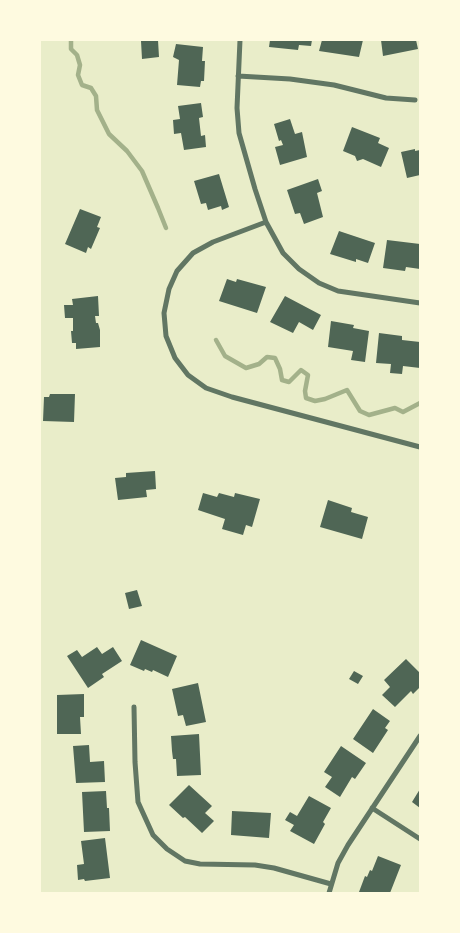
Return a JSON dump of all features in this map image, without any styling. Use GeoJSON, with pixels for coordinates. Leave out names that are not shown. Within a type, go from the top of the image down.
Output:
{"type":"FeatureCollection","features":[{"type":"Feature","properties":{"kind":"street"},"geometry":{"type":"LineString","coordinates":[[240,40],[237,108],[239,133],[266,222],[283,254],[318,283],[338,291],[420,303]]}},
{"type":"Feature","properties":{"kind":"street"},"geometry":{"type":"LineString","coordinates":[[238,76],[334,84],[386,98],[416,100]]}},
{"type":"Feature","properties":{"kind":"street"},"geometry":{"type":"LineString","coordinates":[[266,222],[213,242],[193,253],[177,271],[168,289],[164,313],[166,336],[175,358],[188,375],[206,388],[232,397],[420,447]]}},
{"type":"Feature","properties":{"kind":"street"},"geometry":{"type":"LineString","coordinates":[[134,707],[138,802],[153,834],[167,849],[185,861],[192,863],[255,865],[274,868],[331,884]]}},
{"type":"Feature","properties":{"kind":"street"},"geometry":{"type":"LineString","coordinates":[[329,893],[348,844],[420,736]]}},
{"type":"Feature","properties":{"kind":"street"},"geometry":{"type":"LineString","coordinates":[[372,808],[420,839]]}},
{"type":"Feature","properties":{"kind":"building"},"geometry":{"type":"Polygon","coordinates":[[[158,40],[159,57],[142,59],[141,41],[158,40]]]}},
{"type":"Feature","properties":{"kind":"building"},"geometry":{"type":"Polygon","coordinates":[[[270,40],[312,40],[311,46],[299,45],[298,50],[269,47],[270,40]]]}},
{"type":"Feature","properties":{"kind":"building"},"geometry":{"type":"Polygon","coordinates":[[[322,40],[363,40],[359,57],[319,51],[322,40]]]}},
{"type":"Feature","properties":{"kind":"building"},"geometry":{"type":"Polygon","coordinates":[[[381,40],[416,40],[418,49],[383,56],[381,40]]]}},
{"type":"Feature","properties":{"kind":"building"},"geometry":{"type":"Polygon","coordinates":[[[176,44],[203,47],[202,61],[205,61],[204,81],[201,81],[200,87],[177,85],[179,60],[173,57],[176,44]]]}},
{"type":"Feature","properties":{"kind":"building"},"geometry":{"type":"Polygon","coordinates":[[[201,103],[203,117],[199,118],[201,136],[205,135],[206,147],[184,150],[181,133],[174,134],[173,120],[180,119],[178,106],[201,103]]]}},
{"type":"Feature","properties":{"kind":"building"},"geometry":{"type":"Polygon","coordinates":[[[290,119],[295,134],[302,132],[307,157],[280,165],[275,147],[283,145],[281,140],[279,141],[274,124],[290,119]]]}},
{"type":"Feature","properties":{"kind":"building"},"geometry":{"type":"Polygon","coordinates":[[[352,127],[380,138],[378,143],[389,148],[381,167],[363,159],[357,161],[355,156],[343,151],[352,127]]]}},
{"type":"Feature","properties":{"kind":"building"},"geometry":{"type":"Polygon","coordinates":[[[415,149],[415,151],[420,150],[420,175],[407,178],[401,152],[415,149]]]}},
{"type":"Feature","properties":{"kind":"building"},"geometry":{"type":"Polygon","coordinates":[[[219,174],[229,207],[222,210],[221,206],[208,210],[206,203],[201,204],[194,181],[219,174]]]}},
{"type":"Feature","properties":{"kind":"building"},"geometry":{"type":"Polygon","coordinates":[[[318,179],[322,191],[317,193],[323,217],[304,224],[300,213],[295,214],[287,190],[318,179]]]}},
{"type":"Feature","properties":{"kind":"building"},"geometry":{"type":"Polygon","coordinates":[[[80,209],[101,217],[97,227],[100,228],[91,249],[88,247],[86,253],[65,244],[80,209]]]}},
{"type":"Feature","properties":{"kind":"building"},"geometry":{"type":"Polygon","coordinates":[[[339,231],[375,243],[368,263],[356,259],[356,262],[330,254],[339,231]]]}},
{"type":"Feature","properties":{"kind":"building"},"geometry":{"type":"Polygon","coordinates":[[[387,240],[420,244],[420,269],[406,267],[405,271],[383,268],[387,240]]]}},
{"type":"Feature","properties":{"kind":"building"},"geometry":{"type":"Polygon","coordinates":[[[227,279],[236,282],[237,279],[266,287],[257,313],[219,301],[227,279]]]}},
{"type":"Feature","properties":{"kind":"building"},"geometry":{"type":"Polygon","coordinates":[[[98,296],[99,316],[95,316],[100,330],[100,347],[76,349],[76,343],[72,343],[73,318],[65,318],[64,305],[73,305],[72,299],[98,296]]]}},
{"type":"Feature","properties":{"kind":"building"},"geometry":{"type":"Polygon","coordinates":[[[285,296],[321,315],[313,330],[299,322],[293,333],[270,322],[285,296]]]}},
{"type":"Feature","properties":{"kind":"building"},"geometry":{"type":"Polygon","coordinates":[[[331,321],[354,325],[353,328],[369,331],[365,362],[351,360],[353,351],[328,347],[331,321]]]}},
{"type":"Feature","properties":{"kind":"building"},"geometry":{"type":"Polygon","coordinates":[[[379,333],[402,336],[402,340],[420,342],[420,368],[403,366],[402,374],[390,373],[391,364],[376,363],[379,333]]]}},
{"type":"Feature","properties":{"kind":"building"},"geometry":{"type":"Polygon","coordinates":[[[50,394],[75,394],[74,422],[43,421],[44,397],[49,397],[50,394]]]}},
{"type":"Feature","properties":{"kind":"building"},"geometry":{"type":"Polygon","coordinates":[[[155,471],[156,489],[146,490],[147,497],[118,500],[115,478],[126,477],[126,473],[155,471]]]}},
{"type":"Feature","properties":{"kind":"building"},"geometry":{"type":"Polygon","coordinates":[[[203,493],[217,497],[219,493],[234,497],[235,493],[260,499],[252,527],[246,525],[243,535],[222,529],[225,519],[198,510],[203,493]]]}},
{"type":"Feature","properties":{"kind":"building"},"geometry":{"type":"Polygon","coordinates":[[[328,500],[352,508],[351,512],[368,517],[362,539],[320,527],[328,500]]]}},
{"type":"Feature","properties":{"kind":"building"},"geometry":{"type":"Polygon","coordinates":[[[137,590],[142,606],[129,609],[125,593],[137,590]]]}},
{"type":"Feature","properties":{"kind":"building"},"geometry":{"type":"Polygon","coordinates":[[[141,640],[177,656],[168,677],[153,670],[152,672],[145,669],[144,671],[130,665],[141,640]]]}},
{"type":"Feature","properties":{"kind":"building"},"geometry":{"type":"Polygon","coordinates":[[[97,647],[102,654],[113,647],[122,661],[102,674],[104,677],[88,688],[67,656],[77,650],[82,657],[97,647]]]}},
{"type":"Feature","properties":{"kind":"building"},"geometry":{"type":"Polygon","coordinates":[[[406,659],[420,673],[420,687],[413,694],[411,691],[395,707],[382,695],[390,687],[384,680],[406,659]]]}},
{"type":"Feature","properties":{"kind":"building"},"geometry":{"type":"Polygon","coordinates":[[[354,671],[363,676],[358,684],[349,679],[354,671]]]}},
{"type":"Feature","properties":{"kind":"building"},"geometry":{"type":"Polygon","coordinates":[[[198,683],[206,722],[186,726],[183,715],[178,716],[172,689],[198,683]]]}},
{"type":"Feature","properties":{"kind":"building"},"geometry":{"type":"Polygon","coordinates":[[[84,694],[84,717],[80,717],[81,734],[57,734],[57,695],[84,694]]]}},
{"type":"Feature","properties":{"kind":"building"},"geometry":{"type":"Polygon","coordinates":[[[373,709],[390,721],[385,728],[388,730],[373,753],[353,739],[373,709]]]}},
{"type":"Feature","properties":{"kind":"building"},"geometry":{"type":"Polygon","coordinates":[[[199,734],[201,775],[177,776],[176,759],[173,759],[171,736],[199,734]]]}},
{"type":"Feature","properties":{"kind":"building"},"geometry":{"type":"Polygon","coordinates":[[[89,745],[90,762],[104,761],[105,782],[76,783],[73,746],[89,745]]]}},
{"type":"Feature","properties":{"kind":"building"},"geometry":{"type":"Polygon","coordinates":[[[341,746],[366,763],[355,779],[352,777],[340,797],[325,787],[332,777],[324,772],[341,746]]]}},
{"type":"Feature","properties":{"kind":"building"},"geometry":{"type":"Polygon","coordinates":[[[189,785],[212,806],[205,813],[214,821],[202,833],[169,805],[189,785]]]}},
{"type":"Feature","properties":{"kind":"building"},"geometry":{"type":"Polygon","coordinates":[[[420,789],[420,808],[412,802],[420,789]]]}},
{"type":"Feature","properties":{"kind":"building"},"geometry":{"type":"Polygon","coordinates":[[[106,791],[110,831],[84,832],[82,792],[106,791]]]}},
{"type":"Feature","properties":{"kind":"building"},"geometry":{"type":"Polygon","coordinates":[[[309,796],[331,808],[314,844],[290,831],[294,825],[285,820],[290,812],[297,816],[309,796]]]}},
{"type":"Feature","properties":{"kind":"building"},"geometry":{"type":"Polygon","coordinates":[[[232,811],[271,813],[269,838],[231,835],[232,811]]]}},
{"type":"Feature","properties":{"kind":"building"},"geometry":{"type":"Polygon","coordinates":[[[105,838],[110,878],[78,880],[77,865],[84,864],[81,841],[105,838]]]}},
{"type":"Feature","properties":{"kind":"building"},"geometry":{"type":"Polygon","coordinates":[[[378,856],[401,865],[390,893],[359,892],[365,876],[367,877],[370,870],[372,871],[378,856]]]}},
{"type":"Feature","properties":{"kind":"waterway"},"geometry":{"type":"LineString","coordinates":[[71,40],[71,49],[77,55],[80,65],[78,75],[82,85],[91,88],[96,96],[97,110],[109,134],[127,151],[142,171],[166,228]]}},
{"type":"Feature","properties":{"kind":"waterway"},"geometry":{"type":"LineString","coordinates":[[216,340],[225,356],[246,368],[259,364],[267,357],[275,358],[282,380],[289,382],[301,370],[308,375],[305,391],[306,398],[315,401],[347,390],[360,411],[369,415],[395,408],[403,412],[420,403]]}}]}
